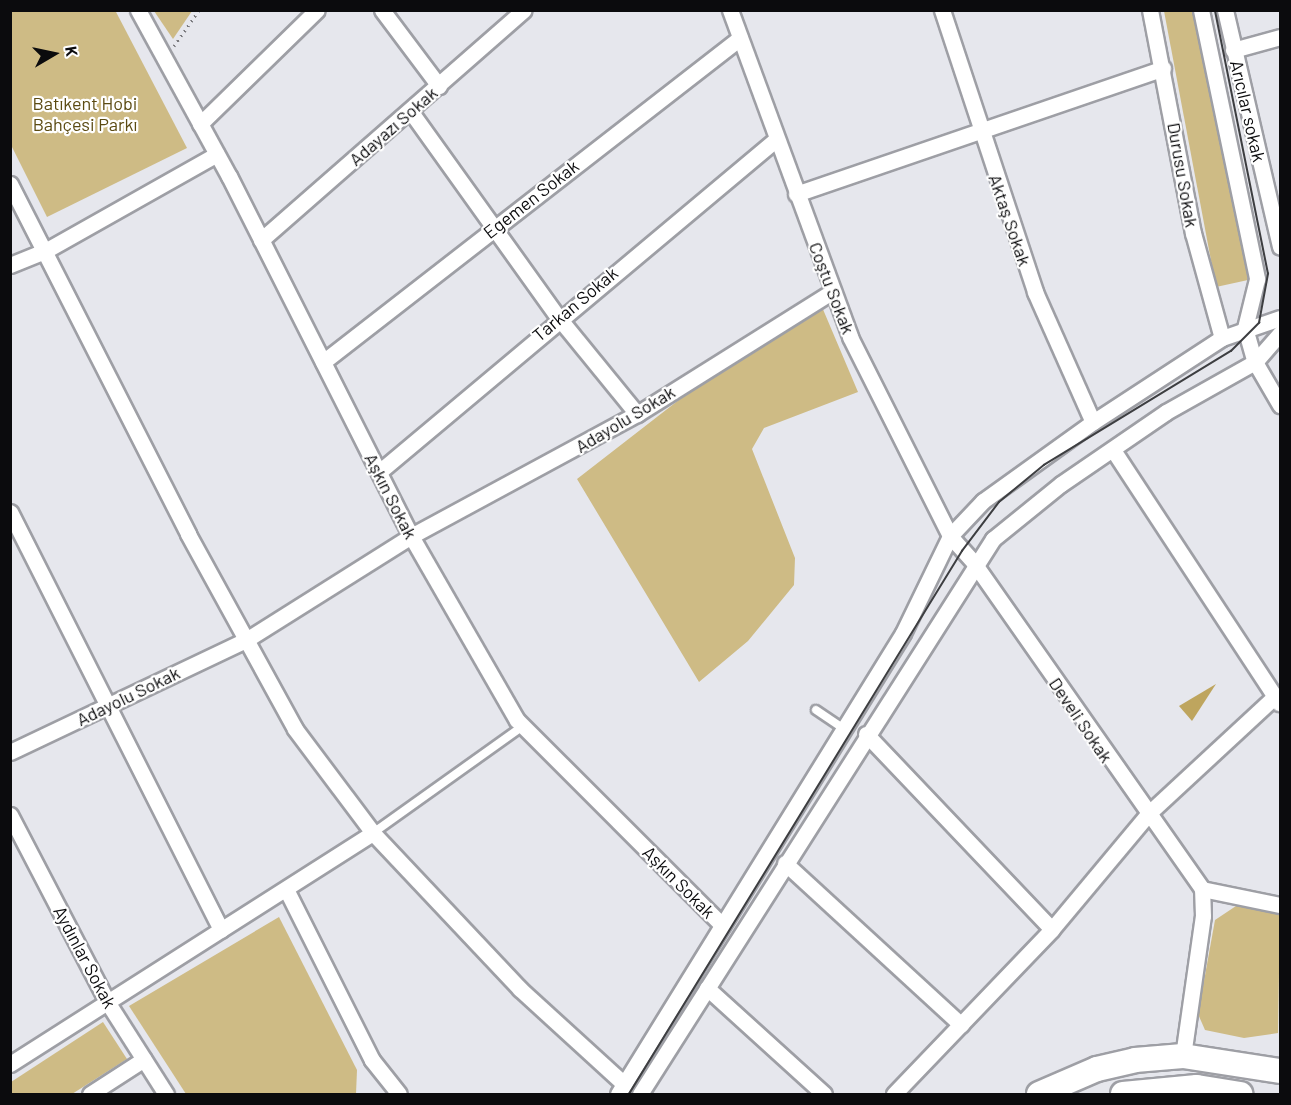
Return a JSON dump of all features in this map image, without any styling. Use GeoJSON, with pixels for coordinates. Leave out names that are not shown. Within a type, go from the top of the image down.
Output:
{"type":"FeatureCollection","features":[{"type":"Feature","properties":{"kind":"main road"},"geometry":{"type":"LineString","coordinates":[[1039,1095],[1096,1069],[1183,1056],[1275,1066]]}},
{"type":"Feature","properties":{"kind":"main road"},"geometry":{"type":"LineString","coordinates":[[1123,1095],[1197,1087],[1240,1095]]}},
{"type":"Feature","properties":{"kind":"street","name":"Aşkın Sokak"},"geometry":{"type":"LineString","coordinates":[[138,10],[217,154],[411,537],[523,726],[722,925]]}},
{"type":"Feature","properties":{"kind":"street"},"geometry":{"type":"LineString","coordinates":[[200,124],[317,10]]}},
{"type":"Feature","properties":{"kind":"street"},"geometry":{"type":"LineString","coordinates":[[382,10],[439,86]]}},
{"type":"Feature","properties":{"kind":"street","name":"Adayazı Sokak"},"geometry":{"type":"LineString","coordinates":[[261,240],[411,112],[524,10]]}},
{"type":"Feature","properties":{"kind":"street","name":"Coştu Sokak"},"geometry":{"type":"LineString","coordinates":[[730,10],[774,141],[833,291],[950,536],[962,551]]}},
{"type":"Feature","properties":{"kind":"street","name":"Aktaş Sokak"},"geometry":{"type":"LineString","coordinates":[[942,10],[980,134],[1035,292],[1094,422]]}},
{"type":"Feature","properties":{"kind":"street","name":"Durusu Sokak"},"geometry":{"type":"LineString","coordinates":[[1150,10],[1193,233],[1222,338]]}},
{"type":"Feature","properties":{"kind":"street"},"geometry":{"type":"LineString","coordinates":[[1201,10],[1257,279],[1245,328],[1255,362],[1281,405]]}},
{"type":"Feature","properties":{"kind":"street","name":"Arıcılar sokak"},"geometry":{"type":"LineString","coordinates":[[1226,10],[1233,50],[1281,247]]}},
{"type":"Feature","properties":{"kind":"street"},"geometry":{"type":"LineString","coordinates":[[1233,50],[1281,37]]}},
{"type":"Feature","properties":{"kind":"street","name":"Egemen Sokak"},"geometry":{"type":"LineString","coordinates":[[323,362],[740,38]]}},
{"type":"Feature","properties":{"kind":"street"},"geometry":{"type":"LineString","coordinates":[[796,194],[980,134],[1163,68]]}},
{"type":"Feature","properties":{"kind":"street"},"geometry":{"type":"LineString","coordinates":[[411,112],[558,317],[637,414]]}},
{"type":"Feature","properties":{"kind":"street","name":"Tarkan Sokak"},"geometry":{"type":"LineString","coordinates":[[379,472],[558,317],[774,141]]}},
{"type":"Feature","properties":{"kind":"street"},"geometry":{"type":"LineString","coordinates":[[10,264],[45,251],[217,154]]}},
{"type":"Feature","properties":{"kind":"street"},"geometry":{"type":"LineString","coordinates":[[10,184],[246,640],[295,729],[373,833],[519,989],[621,1090],[844,729],[923,596],[950,536],[983,501],[1094,422],[1222,338],[1245,328],[1281,318]]}},
{"type":"Feature","properties":{"kind":"street","name":"Adayolu Sokak"},"geometry":{"type":"LineString","coordinates":[[10,752],[246,640],[411,537],[637,414],[833,291]]}},
{"type":"Feature","properties":{"kind":"street"},"geometry":{"type":"LineString","coordinates":[[640,1095],[974,563],[1029,505],[1255,362],[1281,333]]}},
{"type":"Feature","properties":{"kind":"street"},"geometry":{"type":"LineString","coordinates":[[894,1095],[1052,929],[1148,814],[1276,701],[1113,450]]}},
{"type":"Feature","properties":{"kind":"street"},"geometry":{"type":"LineString","coordinates":[[10,512],[106,707],[221,930]]}},
{"type":"Feature","properties":{"kind":"street","name":"Develi Sokak"},"geometry":{"type":"LineString","coordinates":[[962,551],[974,563],[1202,889]]}},
{"type":"Feature","properties":{"kind":"street"},"geometry":{"type":"LineString","coordinates":[[866,734],[1052,929]]}},
{"type":"Feature","properties":{"kind":"street","name":"Aydınlar Sokak"},"geometry":{"type":"LineString","coordinates":[[10,815],[108,1003],[166,1095]]}},
{"type":"Feature","properties":{"kind":"street"},"geometry":{"type":"LineString","coordinates":[[10,1064],[221,930],[287,891],[373,833]]}},
{"type":"Feature","properties":{"kind":"street"},"geometry":{"type":"LineString","coordinates":[[785,862],[961,1025]]}},
{"type":"Feature","properties":{"kind":"street"},"geometry":{"type":"LineString","coordinates":[[1183,1056],[1202,889],[1281,904]]}},
{"type":"Feature","properties":{"kind":"street"},"geometry":{"type":"LineString","coordinates":[[287,891],[372,1060],[398,1094]]}},
{"type":"Feature","properties":{"kind":"street"},"geometry":{"type":"LineString","coordinates":[[707,988],[824,1095]]}},
{"type":"Feature","properties":{"kind":"street"},"geometry":{"type":"LineString","coordinates":[[90,1095],[144,1059]]}},
{"type":"Feature","properties":{"kind":"lane"},"geometry":{"type":"LineString","coordinates":[[816,710],[844,729]]}},
{"type":"Feature","properties":{"kind":"lane"},"geometry":{"type":"LineString","coordinates":[[373,833],[523,726]]}},
{"type":"Feature","properties":{"kind":"path"},"geometry":{"type":"LineString","coordinates":[[166,58],[199,10]]}},
{"type":"Feature","properties":{"kind":"green space","name":"Batıkent Hobi Bahçesi Parkı"},"geometry":{"type":"Polygon","coordinates":[[[115,10],[187,148],[47,217],[11,145],[11,11],[115,10]]]}},
{"type":"Feature","properties":{"kind":"green space"},"geometry":{"type":"Polygon","coordinates":[[[154,11],[192,11],[173,39],[154,11]]]}},
{"type":"Feature","properties":{"kind":"green space"},"geometry":{"type":"Polygon","coordinates":[[[1164,11],[1197,11],[1248,280],[1216,287],[1164,11]]]}},
{"type":"Feature","properties":{"kind":"green space"},"geometry":{"type":"Polygon","coordinates":[[[822,307],[858,392],[764,428],[752,449],[795,558],[794,585],[748,641],[699,682],[577,479],[693,389],[822,307]]]}},
{"type":"Feature","properties":{"kind":"green space"},"geometry":{"type":"Polygon","coordinates":[[[1239,904],[1280,913],[1278,1033],[1244,1038],[1205,1030],[1198,1014],[1215,920],[1239,904]]]}},
{"type":"Feature","properties":{"kind":"green space"},"geometry":{"type":"Polygon","coordinates":[[[279,917],[357,1070],[356,1094],[186,1094],[129,1006],[279,917]]]}},
{"type":"Feature","properties":{"kind":"green space"},"geometry":{"type":"Polygon","coordinates":[[[103,1022],[127,1059],[72,1094],[11,1094],[11,1082],[103,1022]]]}},
{"type":"Feature","properties":{"kind":"shaded area"},"geometry":{"type":"Polygon","coordinates":[[[1216,684],[1192,721],[1179,706],[1216,684]]]}},
{"type":"Feature","properties":{"kind":"tram line"},"geometry":{"type":"LineString","coordinates":[[629,1094],[962,551],[999,502],[1044,465],[1231,351],[1259,323],[1268,274],[1215,10]]}}]}
